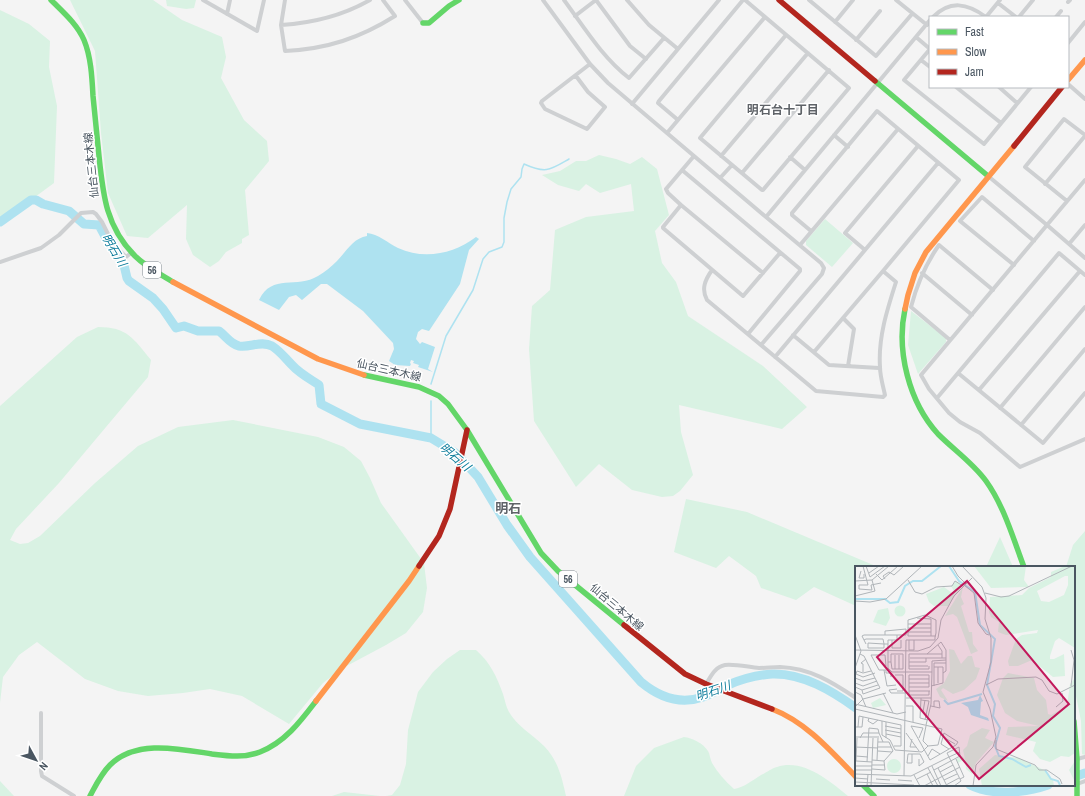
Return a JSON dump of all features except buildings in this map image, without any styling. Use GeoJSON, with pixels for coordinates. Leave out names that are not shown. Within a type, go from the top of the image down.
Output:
{"type":"FeatureCollection","features":[{"type":"Feature","properties":{"kind":"street","name":"仙台三本木線"},"geometry":{"type":"LineString","coordinates":[[50,0],[74,23],[81,32],[86,43],[91,72],[105,200],[117,232],[124,245],[131,253],[157,273],[318,359],[357,374],[419,387],[433,393],[448,404],[467,430],[528,532],[548,562],[673,666],[693,679],[770,707],[795,721],[820,740],[855,776]]}},
{"type":"Feature","properties":{"kind":"street"},"geometry":{"type":"LineString","coordinates":[[203,0],[257,30],[264,0]]}},
{"type":"Feature","properties":{"kind":"street"},"geometry":{"type":"LineString","coordinates":[[227,14],[230,0]]}},
{"type":"Feature","properties":{"kind":"street"},"geometry":{"type":"LineString","coordinates":[[285,0],[281,25],[285,51],[308,50],[330,45],[354,38],[377,28],[395,16],[383,0]]}},
{"type":"Feature","properties":{"kind":"street"},"geometry":{"type":"LineString","coordinates":[[281,25],[315,21],[332,17],[349,11],[370,0]]}},
{"type":"Feature","properties":{"kind":"street"},"geometry":{"type":"LineString","coordinates":[[405,0],[422,22]]}},
{"type":"Feature","properties":{"kind":"street"},"geometry":{"type":"LineString","coordinates":[[422,22],[452,0]]}},
{"type":"Feature","properties":{"kind":"street"},"geometry":{"type":"LineString","coordinates":[[422,22],[429,22],[459,0]]}},
{"type":"Feature","properties":{"kind":"street"},"geometry":{"type":"LineString","coordinates":[[543,0],[590,64],[608,83],[824,266],[824,271],[761,345]]}},
{"type":"Feature","properties":{"kind":"street"},"geometry":{"type":"LineString","coordinates":[[564,0],[608,59],[628,78],[664,38]]}},
{"type":"Feature","properties":{"kind":"street"},"geometry":{"type":"LineString","coordinates":[[575,16],[596,0],[630,46],[646,59]]}},
{"type":"Feature","properties":{"kind":"street"},"geometry":{"type":"LineString","coordinates":[[627,0],[649,25],[678,49]]}},
{"type":"Feature","properties":{"kind":"street"},"geometry":{"type":"LineString","coordinates":[[632,104],[719,0]]}},
{"type":"Feature","properties":{"kind":"street"},"geometry":{"type":"LineString","coordinates":[[678,120],[658,103],[659,101],[744,0],[829,70],[849,88],[764,190],[762,190],[700,138],[786,35]]}},
{"type":"Feature","properties":{"kind":"street"},"geometry":{"type":"LineString","coordinates":[[779,0],[1085,258]]}},
{"type":"Feature","properties":{"kind":"street"},"geometry":{"type":"LineString","coordinates":[[809,0],[876,56],[912,14]]}},
{"type":"Feature","properties":{"kind":"street"},"geometry":{"type":"LineString","coordinates":[[815,5],[819,0]]}},
{"type":"Feature","properties":{"kind":"street"},"geometry":{"type":"LineString","coordinates":[[835,22],[853,0]]}},
{"type":"Feature","properties":{"kind":"street"},"geometry":{"type":"LineString","coordinates":[[1018,16],[1033,0]]}},
{"type":"Feature","properties":{"kind":"street"},"geometry":{"type":"LineString","coordinates":[[899,1],[926,25]]}},
{"type":"Feature","properties":{"kind":"street"},"geometry":{"type":"LineString","coordinates":[[987,16],[999,1],[1016,16]]}},
{"type":"Feature","properties":{"kind":"street"},"geometry":{"type":"LineString","coordinates":[[934,16],[940,10],[959,5],[972,8],[984,16]]}},
{"type":"Feature","properties":{"kind":"street"},"geometry":{"type":"LineString","coordinates":[[856,40],[880,10]]}},
{"type":"Feature","properties":{"kind":"street"},"geometry":{"type":"LineString","coordinates":[[1057,16],[1061,11]]}},
{"type":"Feature","properties":{"kind":"street"},"geometry":{"type":"LineString","coordinates":[[667,133],[765,17]]}},
{"type":"Feature","properties":{"kind":"street"},"geometry":{"type":"LineString","coordinates":[[766,216],[929,21]]}},
{"type":"Feature","properties":{"kind":"street"},"geometry":{"type":"LineString","coordinates":[[1069,41],[1085,22]]}},
{"type":"Feature","properties":{"kind":"street"},"geometry":{"type":"LineString","coordinates":[[916,37],[929,48]]}},
{"type":"Feature","properties":{"kind":"street"},"geometry":{"type":"LineString","coordinates":[[929,50],[904,80],[984,144],[1030,88]]}},
{"type":"Feature","properties":{"kind":"street"},"geometry":{"type":"LineString","coordinates":[[721,156],[808,53]]}},
{"type":"Feature","properties":{"kind":"street"},"geometry":{"type":"LineString","coordinates":[[921,60],[929,66]]}},
{"type":"Feature","properties":{"kind":"street"},"geometry":{"type":"LineString","coordinates":[[1069,79],[1085,60]]}},
{"type":"Feature","properties":{"kind":"street"},"geometry":{"type":"LineString","coordinates":[[576,76],[588,92],[605,106],[587,129],[545,109],[541,103],[590,64]]}},
{"type":"Feature","properties":{"kind":"street"},"geometry":{"type":"LineString","coordinates":[[742,173],[829,70]]}},
{"type":"Feature","properties":{"kind":"street"},"geometry":{"type":"LineString","coordinates":[[1069,85],[1085,99]]}},
{"type":"Feature","properties":{"kind":"street"},"geometry":{"type":"LineString","coordinates":[[957,88],[1000,123]]}},
{"type":"Feature","properties":{"kind":"street"},"geometry":{"type":"LineString","coordinates":[[999,88],[1017,103]]}},
{"type":"Feature","properties":{"kind":"street"},"geometry":{"type":"LineString","coordinates":[[1024,566],[1002,509],[991,489],[972,464],[940,435],[923,412],[910,384],[902,353],[902,320],[905,302],[913,275],[929,247],[1061,88]]}},
{"type":"Feature","properties":{"kind":"street"},"geometry":{"type":"LineString","coordinates":[[811,232],[792,215],[792,213],[877,111],[959,180],[814,352]]}},
{"type":"Feature","properties":{"kind":"street"},"geometry":{"type":"LineString","coordinates":[[1045,184],[1085,136],[1064,118],[1025,167],[1045,184],[1067,201]]}},
{"type":"Feature","properties":{"kind":"street"},"geometry":{"type":"LineString","coordinates":[[800,245],[898,129]]}},
{"type":"Feature","properties":{"kind":"street"},"geometry":{"type":"LineString","coordinates":[[834,135],[848,146]]}},
{"type":"Feature","properties":{"kind":"street"},"geometry":{"type":"LineString","coordinates":[[865,250],[845,233],[918,146]]}},
{"type":"Feature","properties":{"kind":"street"},"geometry":{"type":"LineString","coordinates":[[694,156],[666,189],[668,193],[763,273]]}},
{"type":"Feature","properties":{"kind":"street"},"geometry":{"type":"LineString","coordinates":[[790,157],[805,170]]}},
{"type":"Feature","properties":{"kind":"street"},"geometry":{"type":"LineString","coordinates":[[775,357],[938,163]]}},
{"type":"Feature","properties":{"kind":"street"},"geometry":{"type":"LineString","coordinates":[[720,178],[732,165]]}},
{"type":"Feature","properties":{"kind":"street"},"geometry":{"type":"LineString","coordinates":[[682,170],[800,271],[748,334]]}},
{"type":"Feature","properties":{"kind":"street"},"geometry":{"type":"LineString","coordinates":[[1085,180],[921,375],[929,389],[949,413],[960,422],[980,434],[1020,467],[1085,440]]}},
{"type":"Feature","properties":{"kind":"street"},"geometry":{"type":"LineString","coordinates":[[1014,265],[960,221],[982,197],[1034,241]]}},
{"type":"Feature","properties":{"kind":"street"},"geometry":{"type":"LineString","coordinates":[[681,205],[663,228],[743,296],[780,253]]}},
{"type":"Feature","properties":{"kind":"street"},"geometry":{"type":"LineString","coordinates":[[0,262],[40,248],[77,218],[81,213],[93,212],[102,222],[117,248],[126,257],[131,253]]}},
{"type":"Feature","properties":{"kind":"street"},"geometry":{"type":"LineString","coordinates":[[1069,244],[1085,225]]}},
{"type":"Feature","properties":{"kind":"street"},"geometry":{"type":"LineString","coordinates":[[950,340],[911,307],[922,273],[939,246],[993,290]]}},
{"type":"Feature","properties":{"kind":"street"},"geometry":{"type":"LineString","coordinates":[[937,398],[1059,253],[1085,275]]}},
{"type":"Feature","properties":{"kind":"street"},"geometry":{"type":"LineString","coordinates":[[712,270],[703,288],[705,297],[818,392],[883,397],[885,394],[880,368],[882,330],[896,282],[883,271]]}},
{"type":"Feature","properties":{"kind":"street"},"geometry":{"type":"LineString","coordinates":[[979,390],[1080,271]]}},
{"type":"Feature","properties":{"kind":"street"},"geometry":{"type":"LineString","coordinates":[[922,273],[972,315]]}},
{"type":"Feature","properties":{"kind":"street"},"geometry":{"type":"LineString","coordinates":[[1000,408],[1085,307]]}},
{"type":"Feature","properties":{"kind":"street"},"geometry":{"type":"LineString","coordinates":[[843,318],[854,329],[848,366]]}},
{"type":"Feature","properties":{"kind":"street"},"geometry":{"type":"LineString","coordinates":[[794,335],[829,365],[880,368]]}},
{"type":"Feature","properties":{"kind":"street"},"geometry":{"type":"LineString","coordinates":[[1021,425],[1085,349]]}},
{"type":"Feature","properties":{"kind":"street"},"geometry":{"type":"LineString","coordinates":[[958,373],[1043,443],[1085,393]]}},
{"type":"Feature","properties":{"kind":"street"},"geometry":{"type":"LineString","coordinates":[[90,796],[102,774],[112,763],[132,752],[151,747],[244,756],[275,746],[285,738],[296,727],[409,581],[439,536],[450,509],[467,430]]}},
{"type":"Feature","properties":{"kind":"street"},"geometry":{"type":"LineString","coordinates":[[709,685],[715,670],[725,665],[759,668],[781,667],[816,674],[831,681],[855,697]]}},
{"type":"Feature","properties":{"kind":"street"},"geometry":{"type":"LineString","coordinates":[[41,713],[42,776],[74,796]]}},
{"type":"Feature","properties":{"kind":"street"},"geometry":{"type":"LineString","coordinates":[[1075,734],[1077,796]]}},
{"type":"Feature","properties":{"kind":"street"},"geometry":{"type":"LineString","coordinates":[[1077,759],[1085,757]]}},
{"type":"Feature","properties":{"kind":"street"},"geometry":{"type":"LineString","coordinates":[[1077,783],[1085,781]]}},
{"type":"Feature","properties":{"kind":"street"},"geometry":{"type":"LineString","coordinates":[[864,786],[874,796]]}},
{"type":"Feature","properties":{"kind":"green space"},"geometry":{"type":"Polygon","coordinates":[[[70,0],[153,0],[182,20],[222,37],[226,57],[221,78],[244,120],[267,141],[269,161],[245,190],[249,235],[242,239],[242,243],[226,252],[219,261],[210,267],[193,255],[186,239],[187,205],[148,238],[127,236],[108,193],[101,133],[95,51],[70,0]]]}},
{"type":"Feature","properties":{"kind":"green space"},"geometry":{"type":"Polygon","coordinates":[[[166,0],[196,0],[194,8],[186,9],[167,6],[166,0]]]}},
{"type":"Feature","properties":{"kind":"green space"},"geometry":{"type":"Polygon","coordinates":[[[0,10],[29,24],[50,41],[49,67],[57,106],[54,183],[0,220],[0,10]]]}},
{"type":"Feature","properties":{"kind":"green space"},"geometry":{"type":"Polygon","coordinates":[[[599,155],[630,164],[642,157],[657,169],[669,215],[655,231],[662,263],[676,282],[688,316],[763,366],[807,407],[782,429],[679,405],[681,432],[693,475],[680,491],[673,496],[662,497],[632,490],[599,464],[576,487],[534,421],[529,349],[532,306],[550,290],[555,230],[586,217],[634,211],[631,184],[600,193],[586,184],[579,191],[558,185],[542,175],[560,171],[576,161],[586,161],[599,155]]]}},
{"type":"Feature","properties":{"kind":"green space"},"geometry":{"type":"Polygon","coordinates":[[[825,219],[853,243],[832,267],[806,245],[806,241],[825,219]]]}},
{"type":"Feature","properties":{"kind":"green space"},"geometry":{"type":"Polygon","coordinates":[[[911,311],[946,338],[946,342],[918,374],[908,345],[911,311]]]}},
{"type":"Feature","properties":{"kind":"green space"},"geometry":{"type":"Polygon","coordinates":[[[98,327],[116,329],[129,335],[134,340],[151,360],[148,377],[59,483],[16,529],[10,540],[20,544],[28,543],[40,536],[95,483],[138,446],[178,427],[233,420],[318,437],[344,447],[361,461],[381,503],[424,563],[427,588],[423,612],[406,633],[341,669],[323,683],[289,724],[242,696],[210,689],[148,696],[118,691],[85,679],[37,642],[19,655],[3,677],[0,703],[0,406],[77,337],[98,327]]]}},
{"type":"Feature","properties":{"kind":"green space"},"geometry":{"type":"Polygon","coordinates":[[[686,499],[747,512],[876,566],[855,566],[855,606],[814,587],[796,600],[761,588],[756,576],[729,556],[716,568],[674,552],[686,499]]]}},
{"type":"Feature","properties":{"kind":"green space"},"geometry":{"type":"Polygon","coordinates":[[[1085,531],[1085,755],[1082,754],[1081,721],[1075,691],[1075,566],[1066,566],[1073,545],[1085,531]]]}},
{"type":"Feature","properties":{"kind":"green space"},"geometry":{"type":"Polygon","coordinates":[[[1000,537],[1013,566],[986,566],[1000,537]]]}},
{"type":"Feature","properties":{"kind":"green space"},"geometry":{"type":"Polygon","coordinates":[[[460,650],[476,650],[489,665],[498,682],[507,708],[512,717],[544,746],[553,757],[561,776],[566,796],[386,796],[392,795],[400,785],[406,764],[408,730],[418,692],[433,672],[447,659],[460,650]]]}},
{"type":"Feature","properties":{"kind":"green space"},"geometry":{"type":"Polygon","coordinates":[[[684,737],[697,741],[706,748],[709,752],[712,763],[734,789],[775,768],[787,765],[806,768],[816,772],[848,796],[624,796],[636,766],[654,748],[684,737]]]}},
{"type":"Feature","properties":{"kind":"green space"},"geometry":{"type":"Polygon","coordinates":[[[0,781],[14,796],[0,796],[0,781]]]}},
{"type":"Feature","properties":{"kind":"green space"},"geometry":{"type":"Polygon","coordinates":[[[344,792],[380,796],[332,796],[344,792]]]}},
{"type":"Feature","properties":{"kind":"water"},"geometry":{"type":"Polygon","coordinates":[[[367,233],[379,237],[398,248],[418,254],[449,251],[458,248],[476,237],[479,239],[469,250],[460,284],[429,331],[422,329],[418,332],[416,339],[420,344],[422,342],[435,347],[428,369],[433,372],[418,367],[419,365],[413,363],[414,361],[411,360],[410,366],[395,365],[389,361],[394,349],[393,343],[363,311],[327,284],[321,284],[302,300],[296,295],[289,297],[279,310],[259,300],[264,292],[278,284],[310,280],[321,274],[335,263],[354,242],[367,236],[367,233]]]}},
{"type":"Feature","properties":{"kind":"waterway"},"geometry":{"type":"LineString","coordinates":[[431,384],[446,336],[473,290],[483,259],[489,252],[502,247],[504,242],[504,218],[507,202],[511,189],[521,177],[524,164],[543,170],[557,166],[569,159]]}},
{"type":"Feature","properties":{"kind":"waterway","name":"明石川"},"geometry":{"type":"LineString","coordinates":[[0,222],[31,200],[36,200],[43,204],[69,211],[84,224],[99,225],[124,265],[129,281],[153,298],[163,309],[176,328],[184,326],[198,331],[219,331],[231,342],[239,346],[268,344],[280,352],[298,371],[319,385],[321,404],[360,424],[431,438],[454,452],[478,477],[507,525],[530,557],[641,682],[655,692],[678,700],[694,699],[706,696],[744,679],[755,676],[784,674],[795,676],[817,684],[855,707]]}},
{"type":"Feature","properties":{"kind":"waterway"},"geometry":{"type":"LineString","coordinates":[[431,401],[431,438]]}},
{"type":"Feature","properties":{"kind":"waterway","name":"明石川"},"geometry":{"type":"LineString","coordinates":[[1075,777],[1085,773]]}},
{"type":"Feature","properties":{"kind":"waterway","name":"明石川"},"geometry":{"type":"LineString","coordinates":[[973,786],[988,791],[998,792],[1029,790],[1045,786]]}},
{"type":"Feature","properties":{"kind":"traffic: fast"},"geometry":{"type":"LineString","coordinates":[[51,0],[78,29],[84,40],[90,60],[102,184],[112,222],[125,245],[139,260],[173,282]]}},
{"type":"Feature","properties":{"kind":"traffic: fast"},"geometry":{"type":"LineString","coordinates":[[423,23],[429,23],[449,6],[459,0]]}},
{"type":"Feature","properties":{"kind":"traffic: fast"},"geometry":{"type":"LineString","coordinates":[[875,81],[988,176]]}},
{"type":"Feature","properties":{"kind":"traffic: fast"},"geometry":{"type":"LineString","coordinates":[[905,309],[902,342],[904,359],[907,375],[919,407],[938,434],[975,468],[986,481],[1008,522],[1024,566]]}},
{"type":"Feature","properties":{"kind":"traffic: fast"},"geometry":{"type":"LineString","coordinates":[[364,375],[419,387],[439,396],[448,404],[467,430],[541,553],[558,571],[624,625]]}},
{"type":"Feature","properties":{"kind":"traffic: fast"},"geometry":{"type":"LineString","coordinates":[[90,796],[107,768],[121,757],[132,752],[159,748],[173,748],[236,756],[260,752],[277,743],[291,731],[316,701]]}},
{"type":"Feature","properties":{"kind":"traffic: fast"},"geometry":{"type":"LineString","coordinates":[[1075,734],[1077,796]]}},
{"type":"Feature","properties":{"kind":"traffic: fast"},"geometry":{"type":"LineString","coordinates":[[864,786],[874,796]]}},
{"type":"Feature","properties":{"kind":"traffic: slow"},"geometry":{"type":"LineString","coordinates":[[1069,79],[1085,60]]}},
{"type":"Feature","properties":{"kind":"traffic: slow"},"geometry":{"type":"LineString","coordinates":[[905,309],[915,273],[926,252],[1014,146]]}},
{"type":"Feature","properties":{"kind":"traffic: slow"},"geometry":{"type":"LineString","coordinates":[[173,282],[318,359],[364,375]]}},
{"type":"Feature","properties":{"kind":"traffic: slow"},"geometry":{"type":"LineString","coordinates":[[316,701],[419,566]]}},
{"type":"Feature","properties":{"kind":"traffic: slow"},"geometry":{"type":"LineString","coordinates":[[772,709],[796,721],[807,729],[855,776]]}},
{"type":"Feature","properties":{"kind":"traffic: jam"},"geometry":{"type":"LineString","coordinates":[[779,0],[875,81]]}},
{"type":"Feature","properties":{"kind":"traffic: jam"},"geometry":{"type":"LineString","coordinates":[[1014,146],[1061,88]]}},
{"type":"Feature","properties":{"kind":"traffic: jam"},"geometry":{"type":"LineString","coordinates":[[419,566],[439,536],[450,509],[467,430]]}},
{"type":"Feature","properties":{"kind":"traffic: jam"},"geometry":{"type":"LineString","coordinates":[[624,625],[685,674],[706,684],[772,709]]}},
{"type":"Feature","properties":{"kind":"district","name":"明石台十丁目"},"geometry":{"type":"Point","coordinates":[783,110]}},
{"type":"Feature","properties":{"kind":"district","name":"明石"},"geometry":{"type":"Point","coordinates":[508,508]}}]}
